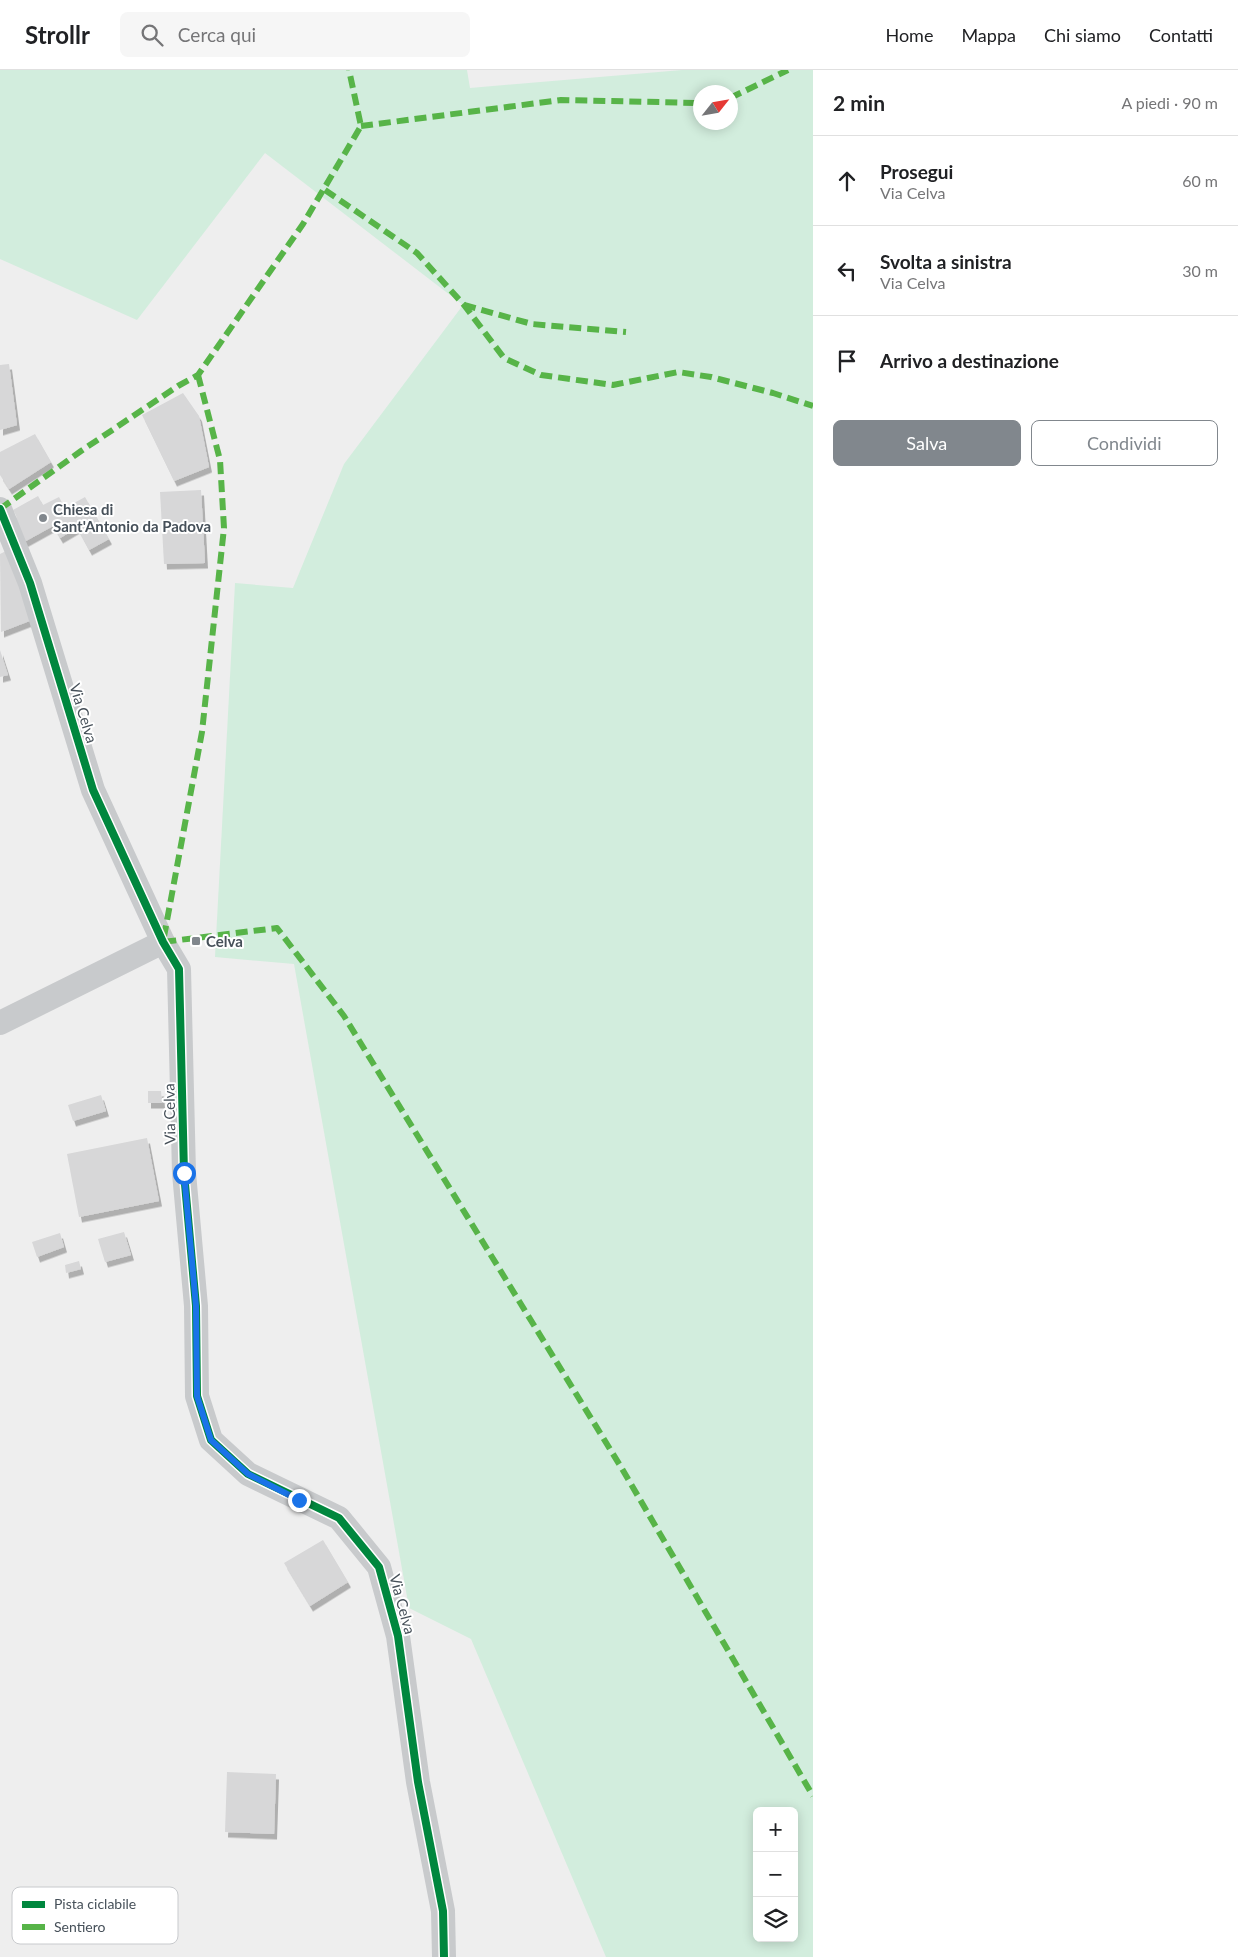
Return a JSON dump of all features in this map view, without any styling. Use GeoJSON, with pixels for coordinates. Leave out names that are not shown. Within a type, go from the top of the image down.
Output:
{"type":"FeatureCollection","features":[{"type":"Feature","properties":{"kind":"street","name":"Via Celva"},"geometry":{"type":"LineString","coordinates":[[0,510],[30,583],[93,790],[162,942],[179,969],[184,1173],[196,1306],[197,1396],[211,1440],[248,1474],[339,1518],[379,1566],[398,1636],[418,1782],[443,1911],[444,1957]]}},
{"type":"Feature","properties":{"kind":"street"},"geometry":{"type":"LineString","coordinates":[[0,1023],[162,942]]}},
{"type":"Feature","properties":{"kind":"green space"},"geometry":{"type":"Polygon","coordinates":[[[0,70],[467,70],[470,88],[682,70],[813,70],[813,1957],[606,1957],[471,1639],[409,1608],[294,964],[215,957],[235,583],[293,588],[344,464],[463,305],[265,153],[137,320],[0,259],[0,70]]]}},
{"type":"Feature","properties":{"kind":"building"},"geometry":{"type":"Polygon","coordinates":[[[9,364],[17,425],[0,430],[0,365],[9,364]]]}},
{"type":"Feature","properties":{"kind":"building"},"geometry":{"type":"Polygon","coordinates":[[[183,393],[199,416],[209,467],[174,481],[142,415],[183,393]]]}},
{"type":"Feature","properties":{"kind":"building"},"geometry":{"type":"Polygon","coordinates":[[[35,434],[51,462],[9,489],[0,475],[0,452],[35,434]]]}},
{"type":"Feature","properties":{"kind":"building"},"geometry":{"type":"Polygon","coordinates":[[[201,490],[205,563],[164,564],[160,492],[201,490]]]}},
{"type":"Feature","properties":{"kind":"building","name":"Chiesa di Sant'Antonio da Padova"},"geometry":{"type":"Polygon","coordinates":[[[38,496],[43,505],[59,497],[65,508],[85,497],[109,539],[89,550],[77,528],[60,538],[53,526],[24,542],[12,520],[17,517],[13,510],[38,496]]]}},
{"type":"Feature","properties":{"kind":"building"},"geometry":{"type":"Polygon","coordinates":[[[6,551],[32,620],[1,632],[0,554],[6,551]]]}},
{"type":"Feature","properties":{"kind":"building"},"geometry":{"type":"Polygon","coordinates":[[[0,650],[8,675],[0,677],[0,650]]]}},
{"type":"Feature","properties":{"kind":"building"},"geometry":{"type":"Polygon","coordinates":[[[148,1091],[161,1091],[162,1103],[148,1103],[148,1091]]]}},
{"type":"Feature","properties":{"kind":"building"},"geometry":{"type":"Polygon","coordinates":[[[101,1095],[106,1111],[73,1121],[68,1105],[101,1095]]]}},
{"type":"Feature","properties":{"kind":"building"},"geometry":{"type":"Polygon","coordinates":[[[147,1138],[159,1201],[79,1217],[67,1154],[147,1138]]]}},
{"type":"Feature","properties":{"kind":"building"},"geometry":{"type":"Polygon","coordinates":[[[124,1232],[131,1255],[105,1262],[98,1239],[124,1232]]]}},
{"type":"Feature","properties":{"kind":"building"},"geometry":{"type":"Polygon","coordinates":[[[60,1233],[64,1247],[37,1257],[32,1242],[60,1233]]]}},
{"type":"Feature","properties":{"kind":"building"},"geometry":{"type":"Polygon","coordinates":[[[79,1261],[81,1269],[66,1273],[65,1265],[79,1261]]]}},
{"type":"Feature","properties":{"kind":"building"},"geometry":{"type":"Polygon","coordinates":[[[323,1540],[348,1582],[310,1606],[284,1563],[323,1540]]]}},
{"type":"Feature","properties":{"kind":"building"},"geometry":{"type":"Polygon","coordinates":[[[227,1772],[276,1774],[274,1834],[225,1832],[227,1772]]]}},
{"type":"Feature","properties":{"kind":"marked path"},"geometry":{"type":"LineString","coordinates":[[0,509],[81,451],[178,386],[198,375],[303,224],[361,126],[349,70]]}},
{"type":"Feature","properties":{"kind":"marked path"},"geometry":{"type":"LineString","coordinates":[[738,94],[788,70]]}},
{"type":"Feature","properties":{"kind":"marked path"},"geometry":{"type":"LineString","coordinates":[[361,126],[561,100],[693,103]]}},
{"type":"Feature","properties":{"kind":"marked path"},"geometry":{"type":"LineString","coordinates":[[325,190],[417,253],[464,305],[504,358],[541,375],[613,385],[678,372],[711,377],[773,393],[813,406]]}},
{"type":"Feature","properties":{"kind":"marked path"},"geometry":{"type":"LineString","coordinates":[[464,305],[532,324],[626,332]]}},
{"type":"Feature","properties":{"kind":"marked path"},"geometry":{"type":"LineString","coordinates":[[198,375],[220,460],[224,528],[202,732],[163,942],[277,928],[344,1016],[621,1467],[813,1796]]}},
{"type":"Feature","properties":{"kind":"cycle path"},"geometry":{"type":"LineString","coordinates":[[0,509],[30,583],[93,790],[163,942],[179,969],[184,1173],[196,1306],[197,1396],[211,1440],[248,1474],[339,1518],[379,1567],[398,1636],[418,1782],[443,1911],[444,1957]]}},
{"type":"Feature","properties":{"kind":"place","name":"Chiesa di Sant'Antonio da Padova"},"geometry":{"type":"Point","coordinates":[43,518]}},
{"type":"Feature","properties":{"kind":"place","name":"Celva"},"geometry":{"type":"Point","coordinates":[196,941]}},
{"type":"Feature","properties":{"kind":"route"},"geometry":{"type":"LineString","coordinates":[[184,1173],[196,1306],[197,1396],[211,1440],[248,1474],[299,1500]]}}]}
